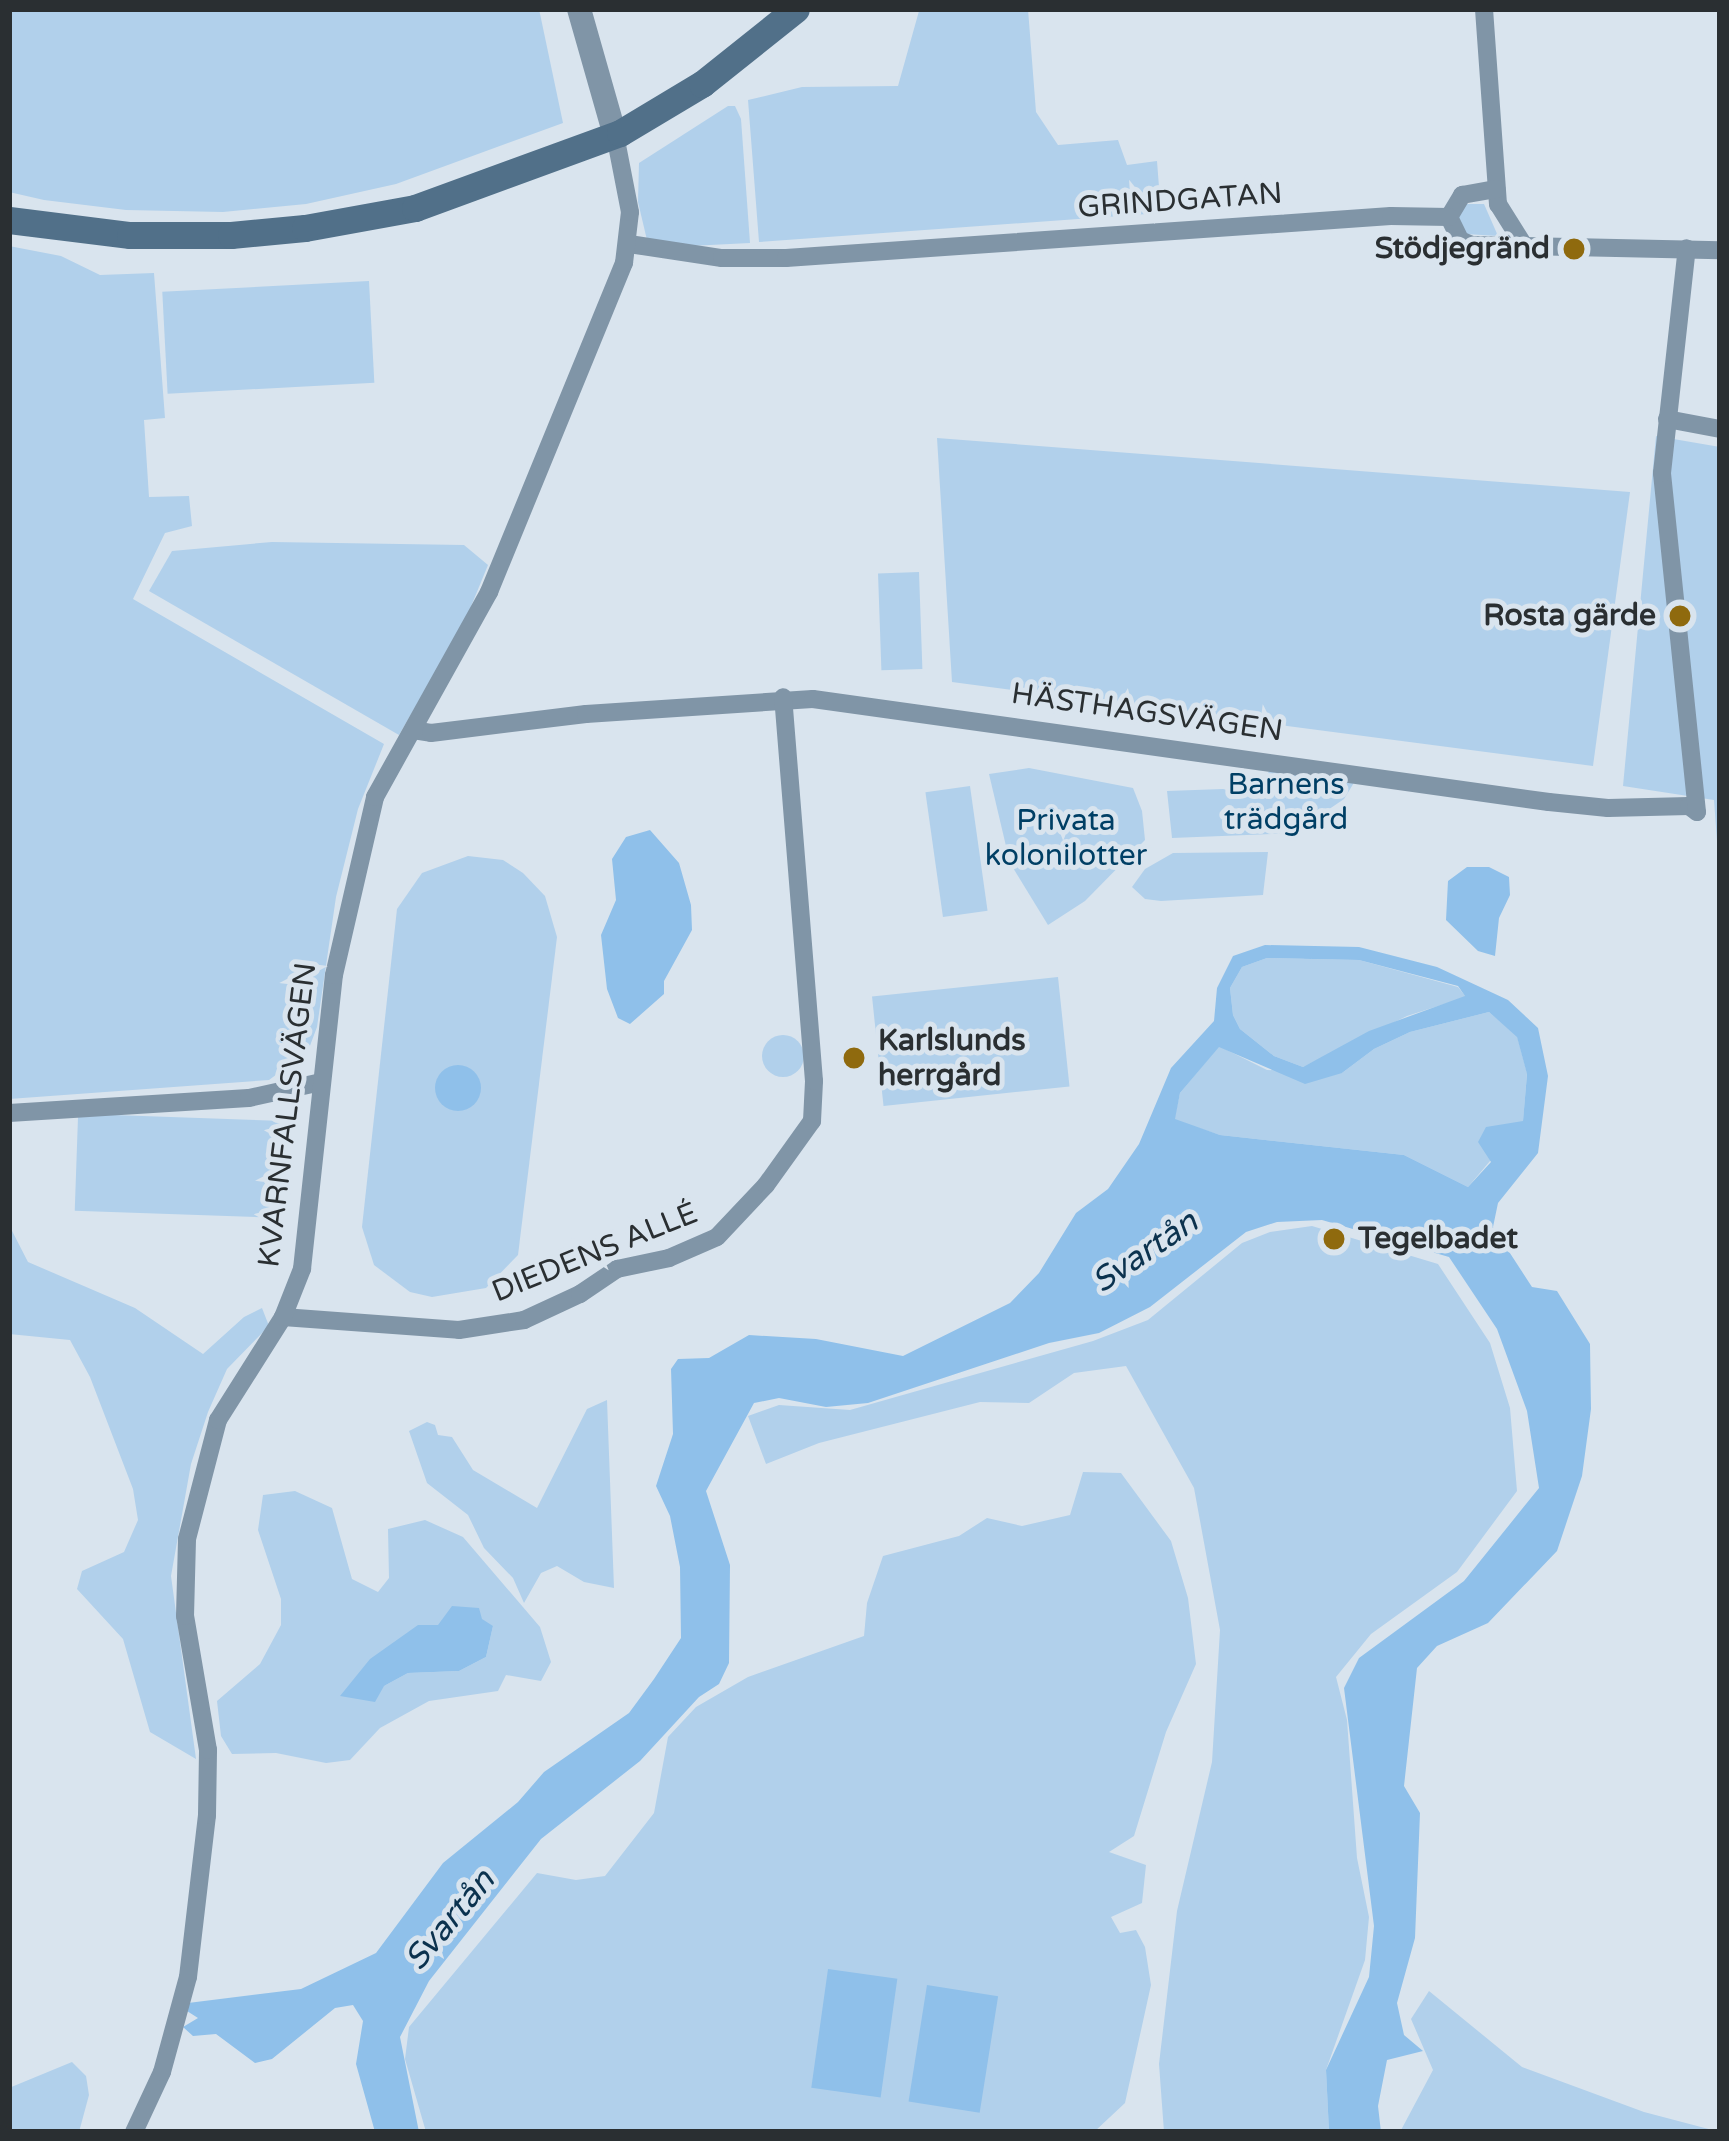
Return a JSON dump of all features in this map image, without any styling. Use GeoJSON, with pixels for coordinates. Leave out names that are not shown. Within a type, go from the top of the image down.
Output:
{"type":"FeatureCollection","features":[{"type":"Feature","properties":{"kind":"main road"},"geometry":{"type":"LineString","coordinates":[[613,128],[770,9]]}},
{"type":"Feature","properties":{"kind":"main road"},"geometry":{"type":"LineString","coordinates":[[9,220],[159,237],[327,224],[478,178],[675,103],[796,9]]}},
{"type":"Feature","properties":{"kind":"street"},"geometry":{"type":"LineString","coordinates":[[580,9],[613,128]]}},
{"type":"Feature","properties":{"kind":"street"},"geometry":{"type":"LineString","coordinates":[[1484,9],[1496,189],[1501,216],[1525,247]]}},
{"type":"Feature","properties":{"kind":"street","name":"KVARNFALLSVÄGEN"},"geometry":{"type":"LineString","coordinates":[[134,2132],[162,2072],[188,1977],[207,1815],[208,1750],[185,1616],[187,1539],[218,1420],[283,1317],[305,1253],[321,1082],[354,874],[375,797],[489,592],[629,244],[627,179],[613,128]]}},
{"type":"Feature","properties":{"kind":"street"},"geometry":{"type":"LineString","coordinates":[[1496,189],[1462,195],[1448,217],[1460,240],[1525,247],[1720,250]]}},
{"type":"Feature","properties":{"kind":"street","name":"GRINDGATAN"},"geometry":{"type":"LineString","coordinates":[[629,244],[722,258],[786,258],[1448,217]]}},
{"type":"Feature","properties":{"kind":"street"},"geometry":{"type":"LineString","coordinates":[[1687,248],[1667,419],[1720,429]]}},
{"type":"Feature","properties":{"kind":"street","name":"HÄSTHAGSVÄGEN"},"geometry":{"type":"LineString","coordinates":[[413,730],[431,733],[783,697],[1549,802],[1608,808],[1689,806],[1697,812],[1662,473],[1667,419]]}},
{"type":"Feature","properties":{"kind":"street","name":"DIEDENS ALLÉ"},"geometry":{"type":"LineString","coordinates":[[283,1317],[459,1330],[524,1320],[580,1294],[617,1269],[670,1258],[717,1237],[766,1185],[812,1120],[814,1081],[783,697]]}},
{"type":"Feature","properties":{"kind":"street"},"geometry":{"type":"LineString","coordinates":[[9,1113],[249,1098],[321,1082]]}},
{"type":"Feature","properties":{"kind":"green space"},"geometry":{"type":"Polygon","coordinates":[[[9,9],[539,9],[563,123],[396,184],[306,204],[223,212],[126,210],[44,200],[9,192],[9,9]]]}},
{"type":"Feature","properties":{"kind":"green space"},"geometry":{"type":"Polygon","coordinates":[[[1028,9],[1036,112],[1058,145],[1118,140],[1127,165],[1157,161],[1161,213],[759,242],[748,100],[802,87],[898,86],[919,11],[1028,9]]]}},
{"type":"Feature","properties":{"kind":"green space"},"geometry":{"type":"Polygon","coordinates":[[[735,106],[741,119],[750,243],[690,246],[647,240],[638,202],[639,163],[735,106]]]}},
{"type":"Feature","properties":{"kind":"green space"},"geometry":{"type":"Polygon","coordinates":[[[1465,204],[1484,204],[1498,236],[1466,234],[1456,215],[1465,204]]]}},
{"type":"Feature","properties":{"kind":"green space"},"geometry":{"type":"Polygon","coordinates":[[[9,246],[61,256],[100,275],[154,273],[165,418],[144,420],[149,497],[189,496],[192,526],[165,533],[133,599],[384,744],[358,809],[336,897],[317,1027],[308,1051],[269,1080],[9,1099],[9,246]]]}},
{"type":"Feature","properties":{"kind":"green space"},"geometry":{"type":"Polygon","coordinates":[[[369,281],[374,383],[168,394],[162,292],[369,281]]]}},
{"type":"Feature","properties":{"kind":"green space","name":"Rosta gärde"},"geometry":{"type":"Polygon","coordinates":[[[1656,436],[1720,447],[1720,882],[1714,800],[1623,786],[1656,436]]]}},
{"type":"Feature","properties":{"kind":"green space"},"geometry":{"type":"Polygon","coordinates":[[[937,438],[1630,492],[1593,766],[952,682],[937,438]]]}},
{"type":"Feature","properties":{"kind":"green space"},"geometry":{"type":"Polygon","coordinates":[[[272,542],[464,545],[488,565],[465,621],[399,735],[149,591],[172,551],[272,542]]]}},
{"type":"Feature","properties":{"kind":"green space"},"geometry":{"type":"Polygon","coordinates":[[[919,572],[922,669],[881,670],[878,573],[919,572]]]}},
{"type":"Feature","properties":{"kind":"green space","name":"Privata kolonilotter"},"geometry":{"type":"Polygon","coordinates":[[[1029,768],[1133,788],[1142,811],[1145,840],[1085,901],[1048,925],[1010,863],[989,774],[1029,768]]]}},
{"type":"Feature","properties":{"kind":"green space","name":"Barnens trädgård"},"geometry":{"type":"Polygon","coordinates":[[[1270,770],[1355,781],[1344,799],[1294,833],[1172,838],[1167,791],[1223,789],[1253,796],[1270,770]]]}},
{"type":"Feature","properties":{"kind":"green space"},"geometry":{"type":"Polygon","coordinates":[[[970,786],[988,911],[943,917],[925,792],[970,786]]]}},
{"type":"Feature","properties":{"kind":"green space"},"geometry":{"type":"Polygon","coordinates":[[[1268,852],[1263,895],[1161,901],[1145,899],[1132,887],[1145,869],[1173,853],[1268,852]]]}},
{"type":"Feature","properties":{"kind":"green space"},"geometry":{"type":"Polygon","coordinates":[[[468,856],[503,860],[523,873],[545,896],[557,937],[518,1255],[486,1288],[432,1297],[410,1292],[374,1265],[362,1227],[397,909],[422,873],[468,856]]]}},
{"type":"Feature","properties":{"kind":"green space"},"geometry":{"type":"Polygon","coordinates":[[[1267,958],[1359,960],[1458,987],[1466,997],[1407,1016],[1303,1067],[1274,1056],[1240,1029],[1233,1015],[1230,988],[1242,967],[1267,958]]]}},
{"type":"Feature","properties":{"kind":"green space"},"geometry":{"type":"Polygon","coordinates":[[[1058,977],[1069,1086],[884,1106],[872,997],[1058,977]]]}},
{"type":"Feature","properties":{"kind":"green space"},"geometry":{"type":"Polygon","coordinates":[[[1489,1012],[1517,1036],[1527,1073],[1523,1122],[1468,1187],[1404,1155],[1220,1135],[1174,1120],[1180,1093],[1219,1046],[1267,1070],[1342,1073],[1374,1049],[1410,1032],[1489,1012]]]}},
{"type":"Feature","properties":{"kind":"green space"},"geometry":{"type":"Polygon","coordinates":[[[783,1035],[798,1041],[804,1056],[798,1071],[783,1077],[768,1071],[762,1056],[768,1041],[783,1035]]]}},
{"type":"Feature","properties":{"kind":"green space"},"geometry":{"type":"Polygon","coordinates":[[[78,1114],[283,1121],[280,1218],[75,1211],[78,1114]]]}},
{"type":"Feature","properties":{"kind":"green space"},"geometry":{"type":"Polygon","coordinates":[[[9,1225],[28,1262],[135,1308],[203,1354],[244,1317],[262,1308],[269,1326],[227,1369],[208,1412],[191,1464],[171,1576],[196,1759],[150,1732],[123,1639],[77,1589],[82,1571],[124,1552],[138,1520],[133,1489],[90,1377],[70,1340],[9,1334],[9,1225]]]}},
{"type":"Feature","properties":{"kind":"green space"},"geometry":{"type":"Polygon","coordinates":[[[1312,1226],[1438,1264],[1490,1343],[1510,1408],[1517,1491],[1457,1572],[1371,1634],[1336,1677],[1347,1720],[1357,1858],[1369,1917],[1365,1960],[1326,2070],[1329,2132],[1164,2132],[1159,2064],[1177,1911],[1212,1762],[1220,1630],[1194,1488],[1126,1366],[1074,1373],[1029,1403],[980,1402],[819,1443],[766,1464],[748,1416],[779,1405],[850,1410],[1093,1341],[1148,1320],[1242,1243],[1270,1232],[1312,1226]]]}},
{"type":"Feature","properties":{"kind":"green space"},"geometry":{"type":"Polygon","coordinates":[[[607,1400],[614,1588],[584,1582],[557,1566],[541,1573],[524,1603],[513,1578],[484,1548],[468,1515],[427,1483],[409,1431],[427,1422],[435,1425],[438,1435],[452,1437],[473,1470],[537,1508],[587,1409],[607,1400]]]}},
{"type":"Feature","properties":{"kind":"green space"},"geometry":{"type":"Polygon","coordinates":[[[1083,1472],[1121,1473],[1171,1541],[1188,1598],[1196,1664],[1166,1732],[1134,1836],[1109,1852],[1146,1865],[1142,1903],[1111,1917],[1120,1933],[1136,1930],[1145,1947],[1151,1985],[1125,2103],[1094,2132],[426,2132],[405,2059],[409,2027],[537,1873],[576,1880],[605,1876],[654,1813],[668,1737],[696,1707],[748,1677],[864,1636],[867,1603],[883,1556],[959,1536],[987,1518],[1022,1526],[1070,1515],[1083,1472]]]}},
{"type":"Feature","properties":{"kind":"green space"},"geometry":{"type":"Polygon","coordinates":[[[295,1491],[332,1508],[352,1579],[378,1592],[389,1578],[388,1529],[425,1520],[463,1537],[540,1627],[551,1662],[541,1681],[506,1675],[498,1691],[429,1701],[380,1728],[350,1760],[326,1763],[276,1753],[232,1754],[221,1736],[217,1701],[260,1664],[281,1625],[281,1599],[258,1530],[263,1495],[295,1491]],[[438,1625],[384,1686],[408,1673],[459,1671],[486,1657],[493,1626],[438,1625]]]}},
{"type":"Feature","properties":{"kind":"green space"},"geometry":{"type":"Polygon","coordinates":[[[1429,1991],[1522,2067],[1644,2112],[1720,2132],[1400,2132],[1433,2070],[1411,2019],[1429,1991]]]}},
{"type":"Feature","properties":{"kind":"green space"},"geometry":{"type":"Polygon","coordinates":[[[72,2062],[86,2076],[89,2095],[79,2132],[9,2132],[9,2088],[72,2062]]]}},
{"type":"Feature","properties":{"kind":"water"},"geometry":{"type":"Polygon","coordinates":[[[650,830],[679,863],[691,905],[692,930],[664,981],[664,994],[630,1024],[618,1018],[607,989],[601,935],[616,900],[612,859],[626,837],[650,830]]]}},
{"type":"Feature","properties":{"kind":"water"},"geometry":{"type":"Polygon","coordinates":[[[1467,867],[1489,867],[1509,877],[1510,895],[1499,918],[1495,956],[1478,951],[1446,920],[1448,881],[1467,867]]]}},
{"type":"Feature","properties":{"kind":"water","name":"Svartån"},"geometry":{"type":"Polygon","coordinates":[[[1265,945],[1359,947],[1437,967],[1508,1000],[1538,1028],[1548,1076],[1538,1153],[1498,1203],[1493,1227],[1532,1287],[1557,1291],[1590,1344],[1591,1409],[1582,1476],[1557,1551],[1488,1623],[1437,1646],[1417,1668],[1404,1786],[1420,1813],[1415,1938],[1397,2003],[1404,2035],[1423,2051],[1387,2060],[1378,2106],[1381,2132],[1329,2132],[1326,2070],[1369,1977],[1374,1926],[1344,1688],[1359,1658],[1464,1581],[1539,1488],[1527,1411],[1497,1329],[1449,1257],[1322,1220],[1277,1222],[1246,1232],[1150,1307],[1099,1333],[1049,1343],[868,1403],[826,1407],[779,1398],[754,1403],[706,1491],[730,1565],[729,1663],[719,1684],[699,1697],[640,1761],[541,1839],[429,1981],[400,2037],[419,2132],[375,2132],[356,2064],[363,2021],[353,2005],[335,2008],[272,2059],[255,2063],[216,2034],[193,2036],[183,2027],[198,2018],[187,2011],[188,2003],[301,1989],[376,1953],[443,1863],[518,1802],[544,1772],[629,1713],[681,1638],[680,1567],[670,1516],[656,1486],[673,1434],[671,1369],[678,1359],[709,1358],[749,1335],[816,1339],[903,1356],[1010,1303],[1039,1273],[1076,1213],[1108,1189],[1139,1144],[1171,1068],[1214,1021],[1217,988],[1233,956],[1265,945]],[[1267,958],[1242,967],[1230,988],[1233,1015],[1240,1029],[1274,1056],[1303,1067],[1369,1031],[1465,996],[1458,986],[1359,960],[1267,958]],[[1489,1012],[1410,1032],[1374,1049],[1342,1073],[1305,1084],[1219,1047],[1180,1093],[1175,1119],[1220,1135],[1404,1155],[1468,1187],[1491,1162],[1478,1142],[1486,1127],[1523,1121],[1527,1074],[1517,1037],[1489,1012]]]}},
{"type":"Feature","properties":{"kind":"water"},"geometry":{"type":"Polygon","coordinates":[[[458,1065],[475,1071],[481,1088],[475,1105],[458,1111],[441,1105],[435,1088],[441,1071],[458,1065]]]}},
{"type":"Feature","properties":{"kind":"water"},"geometry":{"type":"Polygon","coordinates":[[[452,1606],[479,1608],[482,1619],[493,1626],[486,1657],[459,1671],[408,1673],[384,1686],[375,1702],[340,1696],[370,1659],[418,1625],[438,1625],[452,1606]]]}},
{"type":"Feature","properties":{"kind":"water"},"geometry":{"type":"Polygon","coordinates":[[[828,1969],[897,1979],[881,2098],[811,2088],[828,1969]]]}},
{"type":"Feature","properties":{"kind":"water"},"geometry":{"type":"Polygon","coordinates":[[[927,1985],[998,1996],[980,2113],[909,2102],[927,1985]]]}},
{"type":"Feature","properties":{"kind":"place","name":"Stödjegränd"},"geometry":{"type":"Point","coordinates":[1574,249]}},
{"type":"Feature","properties":{"kind":"place","name":"Rosta gärde"},"geometry":{"type":"Point","coordinates":[1680,616]}},
{"type":"Feature","properties":{"kind":"place","name":"Karlslunds herrgård"},"geometry":{"type":"Point","coordinates":[854,1058]}},
{"type":"Feature","properties":{"kind":"place","name":"Tegelbadet"},"geometry":{"type":"Point","coordinates":[1334,1239]}}]}
